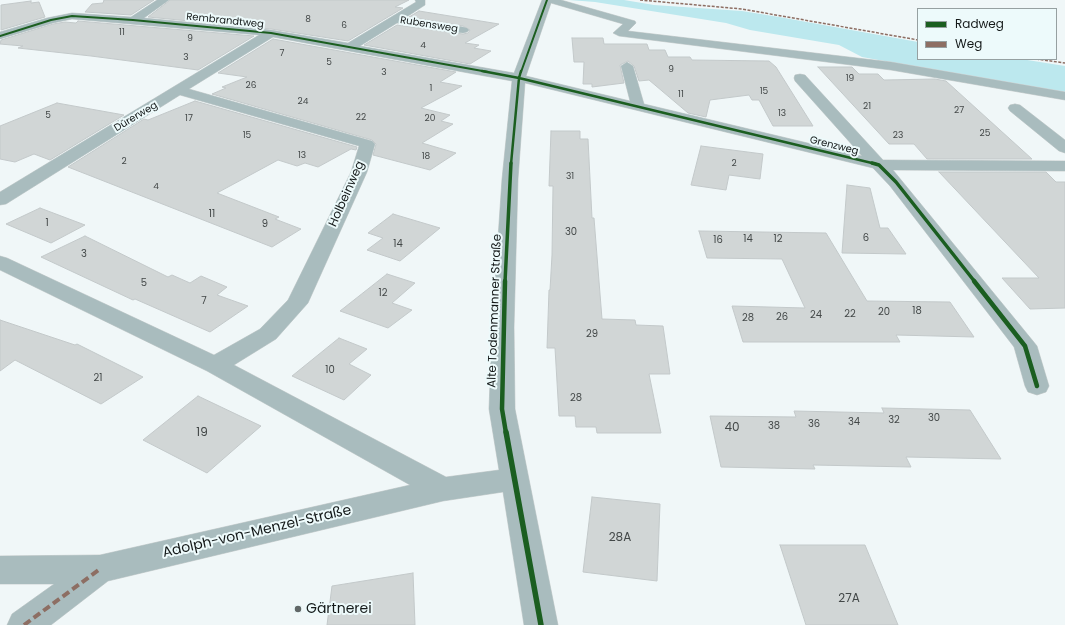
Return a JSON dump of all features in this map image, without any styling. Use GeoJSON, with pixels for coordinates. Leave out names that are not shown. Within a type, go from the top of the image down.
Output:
{"type":"FeatureCollection","features":[{"type":"Feature","properties":{"kind":"street"},"geometry":{"type":"LineString","coordinates":[[133,20],[164,0]]}},
{"type":"Feature","properties":{"kind":"street","name":"Rubensweg"},"geometry":{"type":"LineString","coordinates":[[350,47],[421,3],[420,0]]}},
{"type":"Feature","properties":{"kind":"street"},"geometry":{"type":"LineString","coordinates":[[548,0],[631,23],[619,33],[891,66],[1065,96]]}},
{"type":"Feature","properties":{"kind":"street","name":"Alte Todenmanner Straße"},"geometry":{"type":"LineString","coordinates":[[541,625],[502,409],[503,327],[510,179],[519,78],[548,0]]}},
{"type":"Feature","properties":{"kind":"street","name":"Rembrandtweg"},"geometry":{"type":"LineString","coordinates":[[0,36],[51,20],[72,16],[133,20],[271,33],[519,78]]}},
{"type":"Feature","properties":{"kind":"street","name":"Rubensweg"},"geometry":{"type":"LineString","coordinates":[[394,19],[464,30]]}},
{"type":"Feature","properties":{"kind":"street","name":"Dürerweg"},"geometry":{"type":"LineString","coordinates":[[0,200],[180,91],[271,33]]}},
{"type":"Feature","properties":{"kind":"street"},"geometry":{"type":"LineString","coordinates":[[627,66],[638,106]]}},
{"type":"Feature","properties":{"kind":"street","name":"Grenzweg"},"geometry":{"type":"LineString","coordinates":[[519,78],[879,165],[1065,166]]}},
{"type":"Feature","properties":{"kind":"street","name":"Grenzweg"},"geometry":{"type":"LineString","coordinates":[[800,78],[896,182],[1025,346],[1037,386]]}},
{"type":"Feature","properties":{"kind":"street","name":"Holbeinweg"},"geometry":{"type":"LineString","coordinates":[[180,91],[366,144],[359,172],[297,303],[268,334],[215,365]]}},
{"type":"Feature","properties":{"kind":"street"},"geometry":{"type":"LineString","coordinates":[[1015,108],[1065,148]]}},
{"type":"Feature","properties":{"kind":"street"},"geometry":{"type":"LineString","coordinates":[[0,262],[215,365],[443,489]]}},
{"type":"Feature","properties":{"kind":"street","name":"Adolph-von-Menzel-Straße"},"geometry":{"type":"LineString","coordinates":[[0,570],[100,569],[443,489],[514,479]]}},
{"type":"Feature","properties":{"kind":"street"},"geometry":{"type":"LineString","coordinates":[[24,625],[100,569]]}},
{"type":"Feature","properties":{"kind":"shaded area"},"geometry":{"type":"Polygon","coordinates":[[[569,0],[624,0],[654,5],[742,11],[779,17],[917,42],[917,60],[1027,60],[1065,66],[1065,94],[862,57],[839,45],[750,30],[726,23],[595,2],[569,0]]]}},
{"type":"Feature","properties":{"kind":"building"},"geometry":{"type":"Polygon","coordinates":[[[104,0],[154,0],[131,15],[85,12],[92,4],[103,3],[104,0]]]}},
{"type":"Feature","properties":{"kind":"building"},"geometry":{"type":"Polygon","coordinates":[[[170,0],[409,0],[395,7],[403,8],[348,41],[271,29],[148,17],[170,0]]]}},
{"type":"Feature","properties":{"kind":"building"},"geometry":{"type":"Polygon","coordinates":[[[31,1],[31,3],[39,2],[45,17],[1,30],[1,5],[31,1]]]}},
{"type":"Feature","properties":{"kind":"building"},"geometry":{"type":"Polygon","coordinates":[[[419,11],[499,24],[465,43],[479,45],[474,48],[491,51],[470,64],[364,45],[397,25],[463,34],[468,33],[470,30],[463,26],[409,17],[419,11]]]}},
{"type":"Feature","properties":{"kind":"building"},"geometry":{"type":"Polygon","coordinates":[[[78,21],[254,36],[198,70],[18,48],[23,46],[0,44],[1,40],[53,24],[65,22],[76,23],[78,21]]]}},
{"type":"Feature","properties":{"kind":"building"},"geometry":{"type":"Polygon","coordinates":[[[572,38],[603,38],[604,44],[647,44],[649,50],[665,50],[668,57],[690,57],[692,60],[769,61],[776,67],[813,126],[773,126],[759,100],[752,100],[749,95],[710,100],[706,117],[688,113],[649,80],[639,81],[634,66],[628,61],[620,65],[624,83],[592,87],[592,84],[583,84],[584,62],[574,62],[572,38]]]}},
{"type":"Feature","properties":{"kind":"building"},"geometry":{"type":"Polygon","coordinates":[[[273,39],[456,72],[440,82],[462,86],[421,108],[450,115],[441,121],[453,124],[422,143],[456,153],[430,170],[373,155],[376,144],[372,140],[212,94],[226,88],[222,87],[247,77],[218,73],[273,39]]]}},
{"type":"Feature","properties":{"kind":"building"},"geometry":{"type":"Polygon","coordinates":[[[818,67],[852,67],[859,74],[878,74],[884,80],[935,79],[946,81],[1032,159],[927,159],[914,144],[889,144],[818,67]]]}},
{"type":"Feature","properties":{"kind":"building"},"geometry":{"type":"Polygon","coordinates":[[[195,101],[357,147],[356,150],[351,149],[318,167],[305,163],[297,166],[278,160],[217,193],[279,217],[275,219],[301,229],[272,247],[68,167],[144,119],[148,120],[195,101]]]}},
{"type":"Feature","properties":{"kind":"building"},"geometry":{"type":"Polygon","coordinates":[[[57,103],[124,115],[50,160],[34,154],[15,162],[0,159],[0,126],[57,103]]]}},
{"type":"Feature","properties":{"kind":"building"},"geometry":{"type":"Polygon","coordinates":[[[551,131],[580,131],[580,139],[588,139],[592,218],[594,218],[602,319],[635,320],[636,325],[663,326],[670,374],[649,374],[661,433],[597,433],[596,427],[576,427],[575,416],[559,416],[555,348],[547,348],[552,255],[553,186],[549,186],[551,131]]]}},
{"type":"Feature","properties":{"kind":"building"},"geometry":{"type":"Polygon","coordinates":[[[701,146],[763,154],[760,179],[729,175],[726,190],[691,185],[701,146]]]}},
{"type":"Feature","properties":{"kind":"building"},"geometry":{"type":"Polygon","coordinates":[[[939,172],[1046,172],[1056,182],[1065,182],[1065,308],[1030,309],[1002,278],[1039,278],[939,172]]]}},
{"type":"Feature","properties":{"kind":"building"},"geometry":{"type":"Polygon","coordinates":[[[847,185],[870,188],[880,228],[888,228],[906,254],[842,253],[847,185]]]}},
{"type":"Feature","properties":{"kind":"building"},"geometry":{"type":"Polygon","coordinates":[[[40,208],[85,225],[51,243],[6,224],[40,208]]]}},
{"type":"Feature","properties":{"kind":"building"},"geometry":{"type":"Polygon","coordinates":[[[393,214],[440,228],[400,261],[367,250],[383,238],[368,233],[393,214]]]}},
{"type":"Feature","properties":{"kind":"building"},"geometry":{"type":"Polygon","coordinates":[[[699,231],[826,233],[867,301],[950,302],[974,337],[896,335],[900,342],[743,342],[732,306],[805,308],[782,259],[707,258],[699,231]]]}},
{"type":"Feature","properties":{"kind":"building"},"geometry":{"type":"Polygon","coordinates":[[[85,236],[168,277],[172,275],[190,283],[201,276],[227,287],[217,295],[248,306],[210,332],[135,299],[133,300],[41,257],[85,236]]]}},
{"type":"Feature","properties":{"kind":"building"},"geometry":{"type":"Polygon","coordinates":[[[387,274],[415,283],[392,303],[412,310],[388,328],[340,311],[387,274]]]}},
{"type":"Feature","properties":{"kind":"building"},"geometry":{"type":"Polygon","coordinates":[[[0,320],[75,345],[77,344],[143,377],[101,404],[15,360],[0,371],[0,320]]]}},
{"type":"Feature","properties":{"kind":"building"},"geometry":{"type":"Polygon","coordinates":[[[339,338],[367,349],[349,364],[371,375],[344,400],[292,376],[339,338]]]}},
{"type":"Feature","properties":{"kind":"building"},"geometry":{"type":"Polygon","coordinates":[[[198,396],[261,426],[207,473],[143,440],[198,396]]]}},
{"type":"Feature","properties":{"kind":"building"},"geometry":{"type":"Polygon","coordinates":[[[882,408],[970,410],[1001,459],[906,457],[911,467],[813,465],[815,469],[721,467],[710,416],[796,417],[794,411],[884,413],[882,408]]]}},
{"type":"Feature","properties":{"kind":"building"},"geometry":{"type":"Polygon","coordinates":[[[592,497],[660,504],[657,581],[583,572],[592,497]]]}},
{"type":"Feature","properties":{"kind":"building"},"geometry":{"type":"Polygon","coordinates":[[[780,545],[865,545],[898,625],[806,625],[780,545]]]}},
{"type":"Feature","properties":{"kind":"building"},"geometry":{"type":"Polygon","coordinates":[[[413,573],[415,625],[327,625],[332,586],[413,573]]]}},
{"type":"Feature","properties":{"kind":"marked path"},"geometry":{"type":"LineString","coordinates":[[640,0],[742,9],[917,40]]}},
{"type":"Feature","properties":{"kind":"marked path"},"geometry":{"type":"LineString","coordinates":[[1043,60],[1065,63]]}},
{"type":"Feature","properties":{"kind":"marked path"},"geometry":{"type":"LineString","coordinates":[[24,625],[100,569]]}},
{"type":"Feature","properties":{"kind":"cycle path"},"geometry":{"type":"LineString","coordinates":[[541,625],[502,409],[503,327],[510,179],[519,78],[547,0]]}},
{"type":"Feature","properties":{"kind":"cycle path"},"geometry":{"type":"LineString","coordinates":[[0,36],[51,20],[72,16],[133,20],[271,33],[519,78],[879,165],[896,182],[1025,346],[1037,386]]}},
{"type":"Feature","properties":{"kind":"place","name":"Gärtnerei"},"geometry":{"type":"Point","coordinates":[298,609]}}]}
